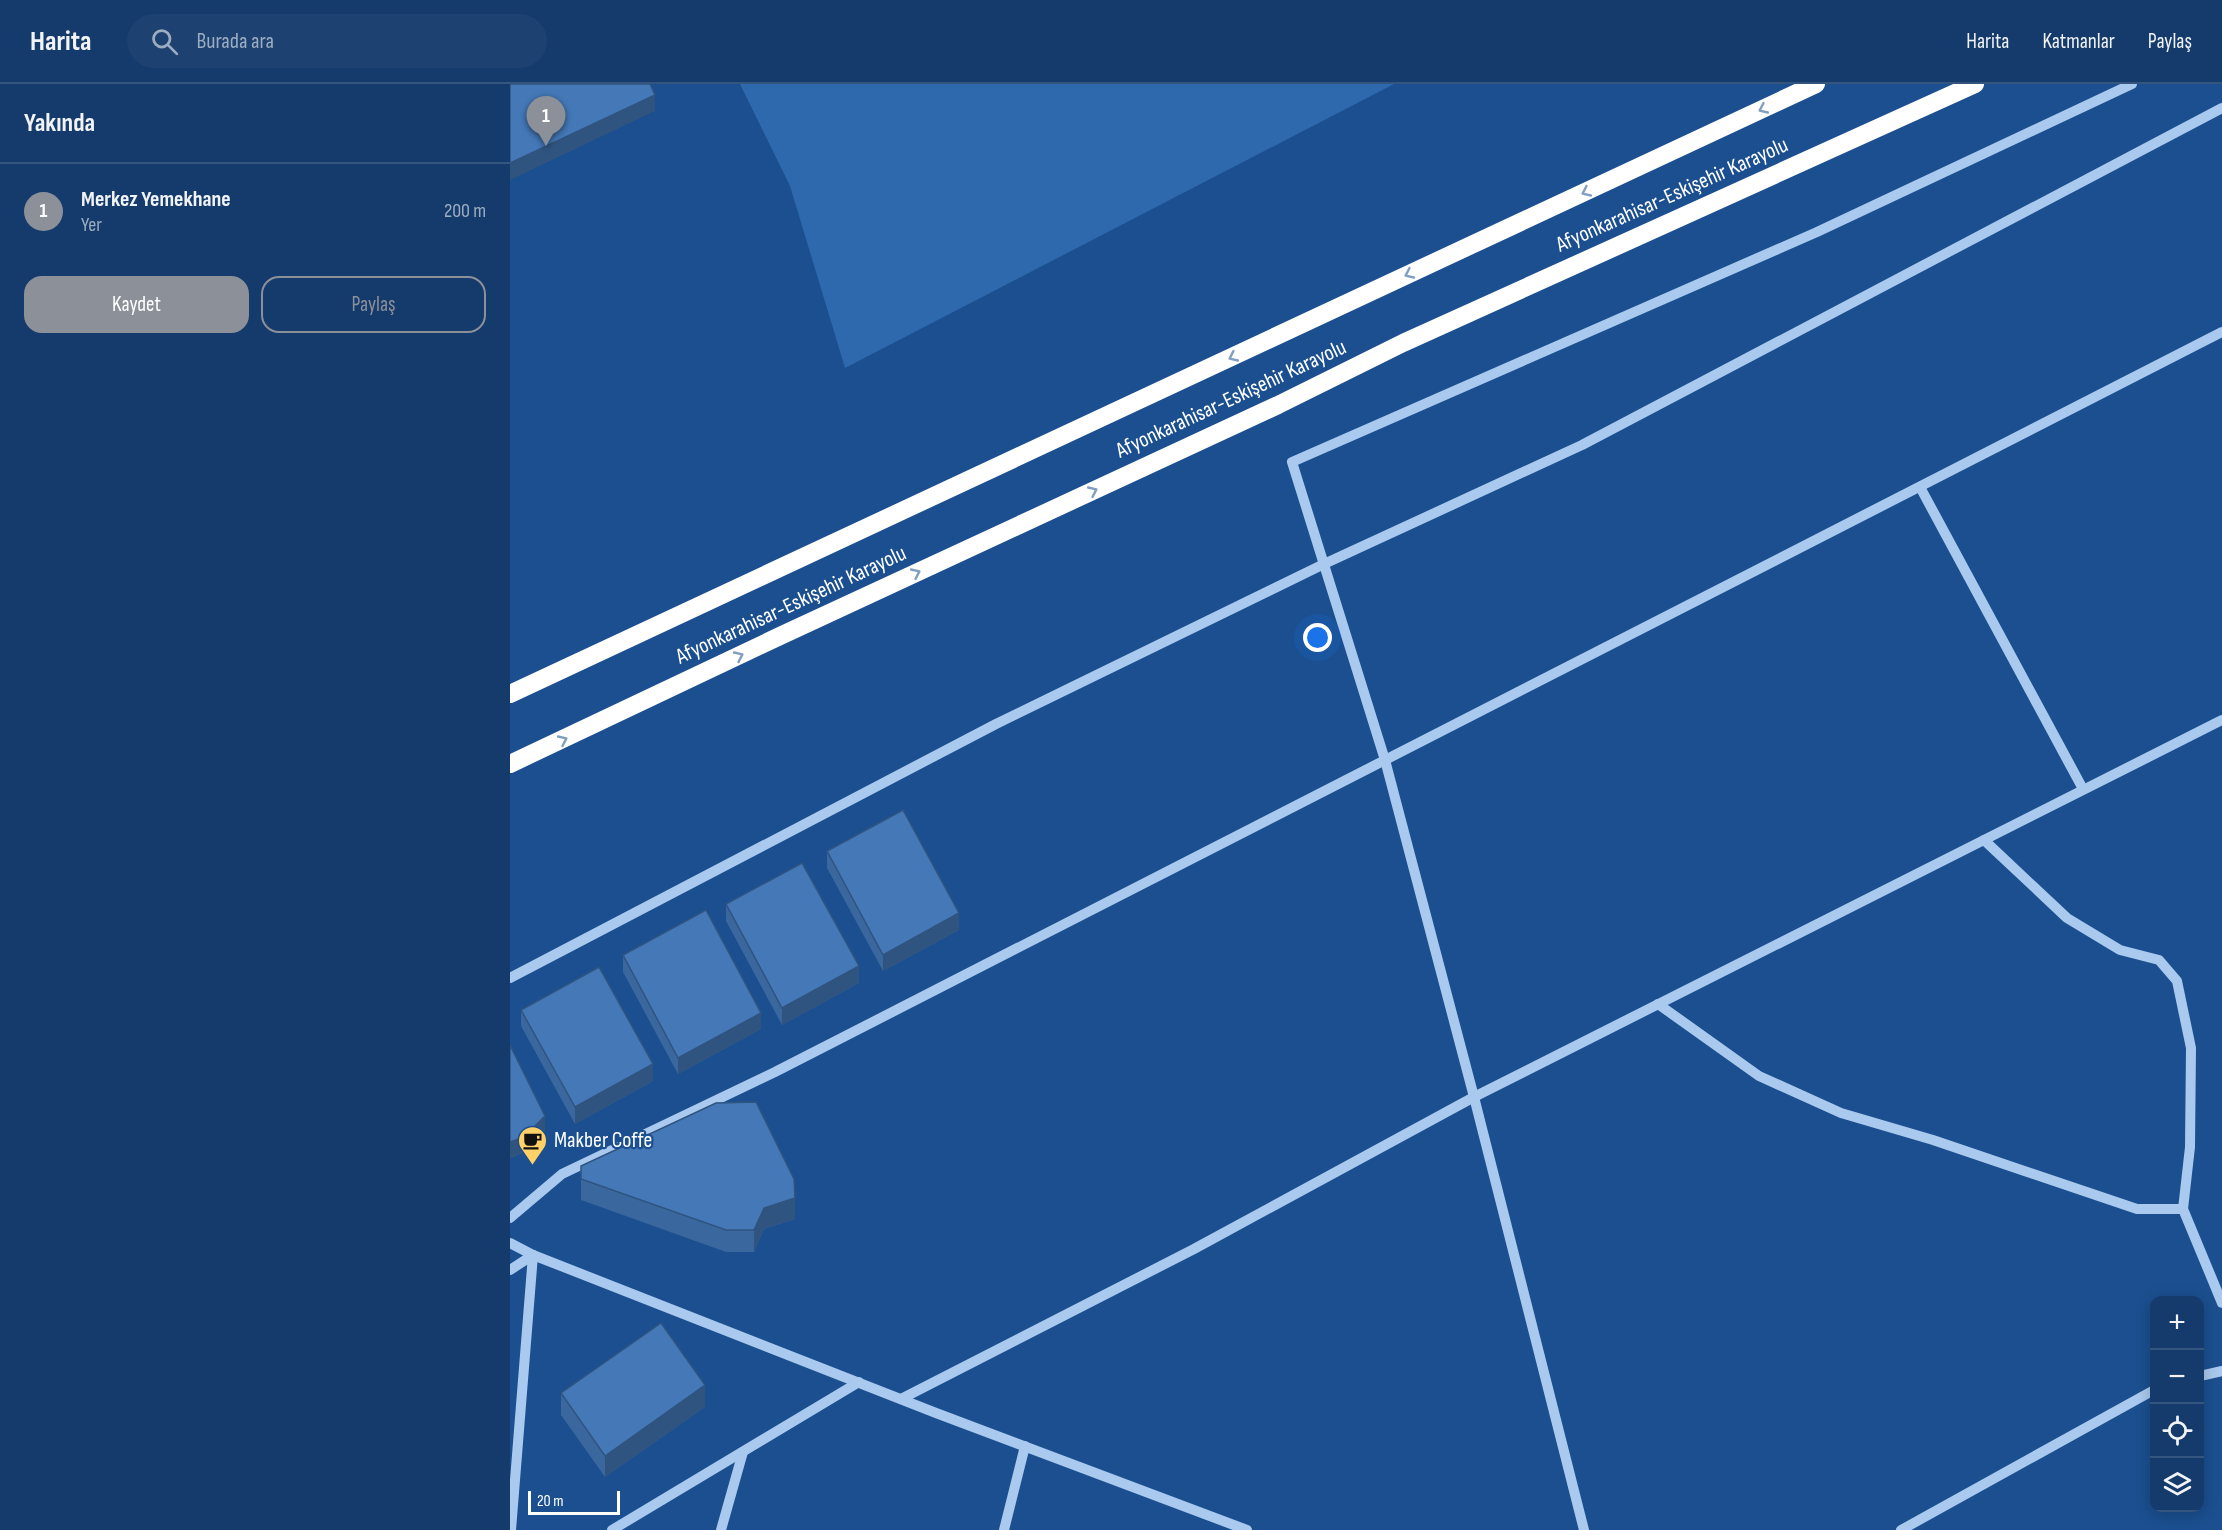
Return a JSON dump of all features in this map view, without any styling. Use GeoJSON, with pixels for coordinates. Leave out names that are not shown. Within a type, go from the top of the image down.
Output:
{"type":"FeatureCollection","features":[{"type":"Feature","properties":{"kind":"highway"},"geometry":{"type":"LineString","coordinates":[[510,693],[1816,84]]}},
{"type":"Feature","properties":{"kind":"highway","name":"Afyonkarahisar-Eskişehir Karayolu"},"geometry":{"type":"LineString","coordinates":[[510,764],[1267,410],[1403,343],[1975,84]]}},
{"type":"Feature","properties":{"kind":"street"},"geometry":{"type":"LineString","coordinates":[[1584,1530],[1474,1097],[1385,760],[1292,462],[1817,232],[2132,84]]}},
{"type":"Feature","properties":{"kind":"street"},"geometry":{"type":"LineString","coordinates":[[510,978],[996,724],[1324,564],[1582,445],[2222,108]]}},
{"type":"Feature","properties":{"kind":"street"},"geometry":{"type":"LineString","coordinates":[[510,1218],[562,1174],[775,1072],[2222,332]]}},
{"type":"Feature","properties":{"kind":"street"},"geometry":{"type":"LineString","coordinates":[[1920,487],[2083,789]]}},
{"type":"Feature","properties":{"kind":"street"},"geometry":{"type":"LineString","coordinates":[[901,1399],[1194,1249],[1474,1097],[2222,720]]}},
{"type":"Feature","properties":{"kind":"street"},"geometry":{"type":"LineString","coordinates":[[1984,840],[2067,918],[2120,950],[2159,960],[2176,981],[2191,1048],[2190,1147],[2183,1209],[2222,1303]]}},
{"type":"Feature","properties":{"kind":"street"},"geometry":{"type":"LineString","coordinates":[[1658,1004],[1759,1076],[1841,1113],[1933,1140],[2137,1209],[2183,1209]]}},
{"type":"Feature","properties":{"kind":"street"},"geometry":{"type":"LineString","coordinates":[[510,1243],[533,1255],[901,1399],[1247,1530]]}},
{"type":"Feature","properties":{"kind":"street"},"geometry":{"type":"LineString","coordinates":[[510,1270],[533,1255]]}},
{"type":"Feature","properties":{"kind":"street"},"geometry":{"type":"LineString","coordinates":[[511,1530],[533,1255]]}},
{"type":"Feature","properties":{"kind":"street"},"geometry":{"type":"LineString","coordinates":[[2204,1375],[2222,1371]]}},
{"type":"Feature","properties":{"kind":"street"},"geometry":{"type":"LineString","coordinates":[[612,1530],[859,1382]]}},
{"type":"Feature","properties":{"kind":"street"},"geometry":{"type":"LineString","coordinates":[[1901,1530],[2150,1392]]}},
{"type":"Feature","properties":{"kind":"street"},"geometry":{"type":"LineString","coordinates":[[1004,1530],[1025,1446]]}},
{"type":"Feature","properties":{"kind":"street"},"geometry":{"type":"LineString","coordinates":[[721,1530],[743,1452]]}},
{"type":"Feature","properties":{"kind":"shaded area"},"geometry":{"type":"Polygon","coordinates":[[[740,84],[1394,84],[845,368],[790,186],[740,84]]]}},
{"type":"Feature","properties":{"kind":"building"},"geometry":{"type":"Polygon","coordinates":[[[510,84],[650,84],[655,95],[510,163],[510,84]]]}},
{"type":"Feature","properties":{"kind":"building"},"geometry":{"type":"Polygon","coordinates":[[[903,810],[959,913],[883,955],[827,851],[903,810]]]}},
{"type":"Feature","properties":{"kind":"building"},"geometry":{"type":"Polygon","coordinates":[[[802,863],[859,966],[782,1008],[726,904],[802,863]]]}},
{"type":"Feature","properties":{"kind":"building"},"geometry":{"type":"Polygon","coordinates":[[[706,910],[761,1013],[678,1058],[623,955],[706,910]]]}},
{"type":"Feature","properties":{"kind":"building"},"geometry":{"type":"Polygon","coordinates":[[[599,967],[653,1064],[575,1107],[521,1010],[599,967]]]}},
{"type":"Feature","properties":{"kind":"building"},"geometry":{"type":"Polygon","coordinates":[[[510,1045],[545,1116],[524,1137],[510,1142],[510,1045]]]}},
{"type":"Feature","properties":{"kind":"building"},"geometry":{"type":"Polygon","coordinates":[[[756,1102],[794,1179],[795,1198],[764,1208],[754,1230],[726,1230],[581,1179],[581,1166],[716,1103],[756,1102]]]}},
{"type":"Feature","properties":{"kind":"building"},"geometry":{"type":"Polygon","coordinates":[[[661,1323],[705,1385],[605,1456],[561,1393],[661,1323]]]}},
{"type":"Feature","properties":{"kind":"place","name":"Merkez Yemekhane"},"geometry":{"type":"Point","coordinates":[546,146]}},
{"type":"Feature","properties":{"kind":"place","name":"Makber Coffe"},"geometry":{"type":"Point","coordinates":[533,1166]}}]}
